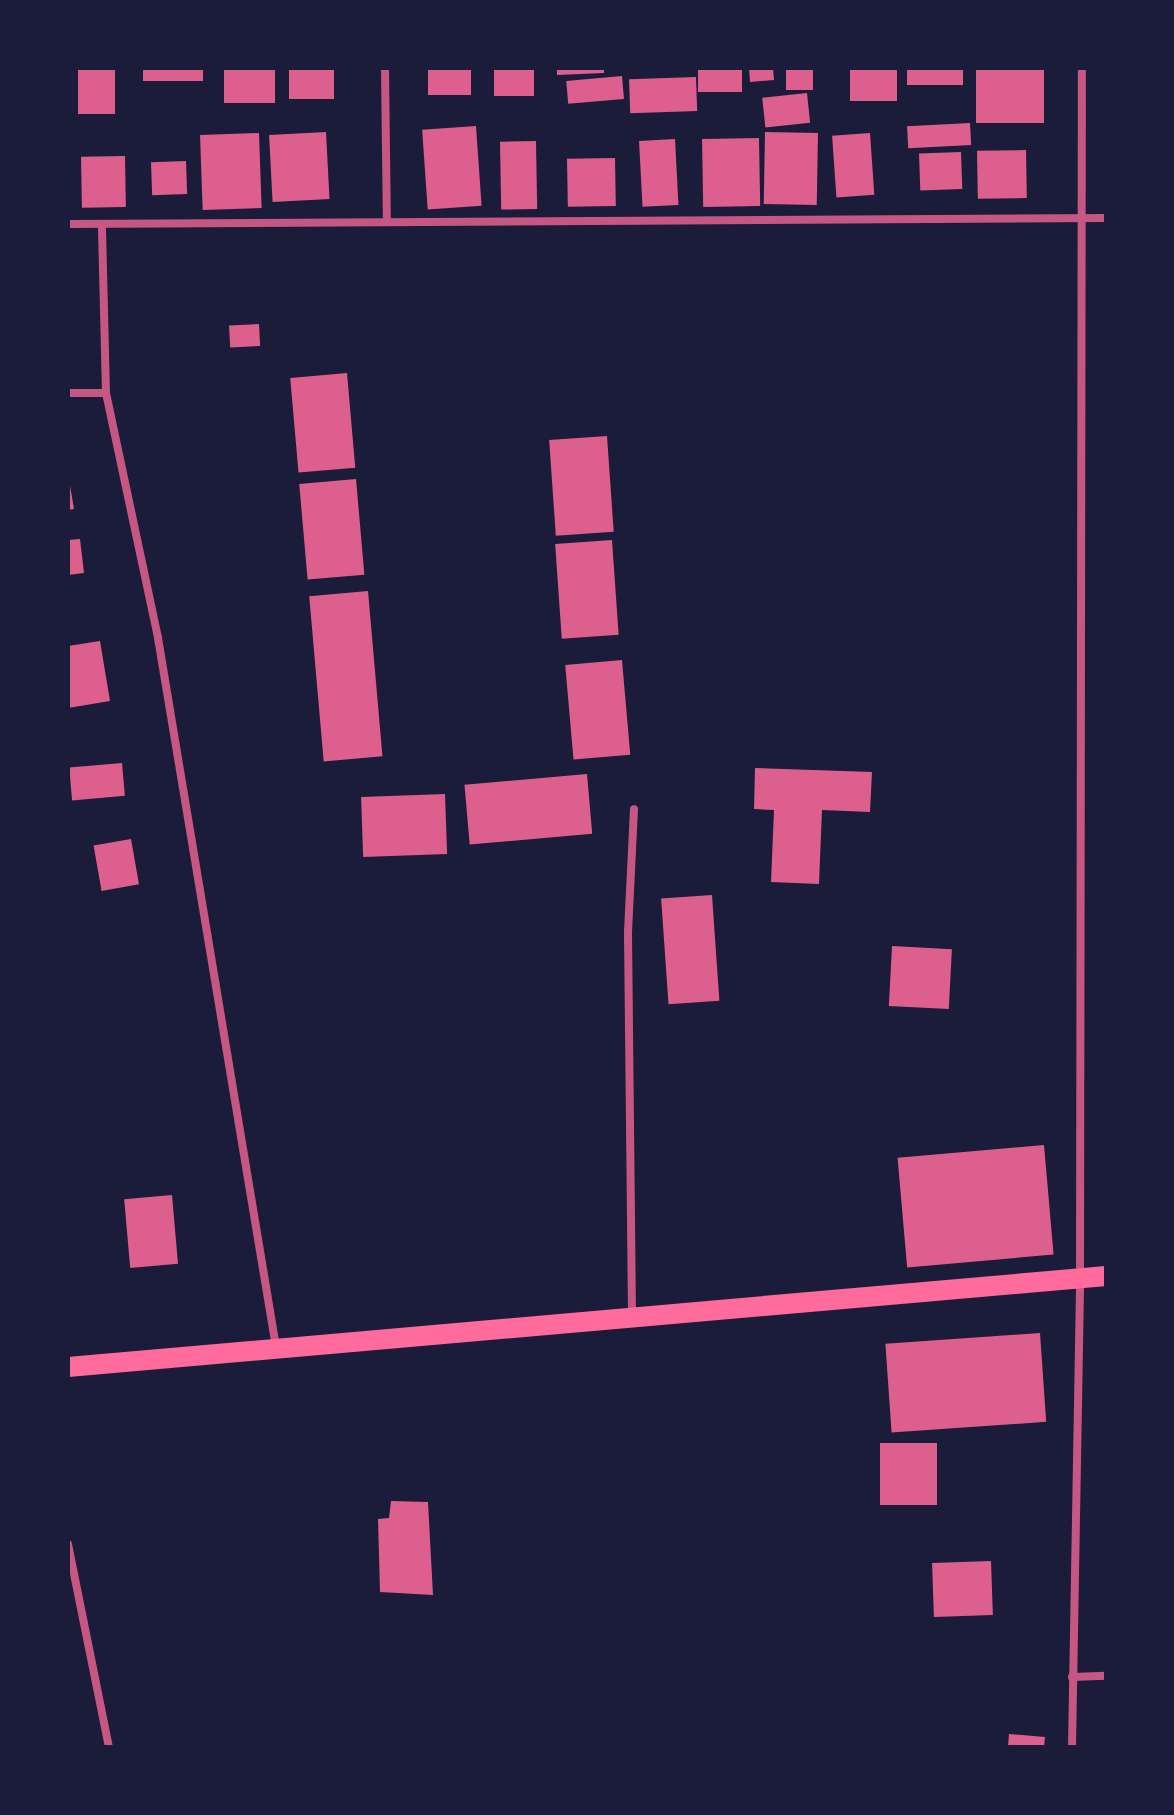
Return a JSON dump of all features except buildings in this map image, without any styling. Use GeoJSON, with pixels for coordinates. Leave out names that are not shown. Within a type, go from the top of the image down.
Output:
{"type":"FeatureCollection","features":[{"type":"Feature","properties":{"kind":"main road"},"geometry":{"type":"LineString","coordinates":[[68,1367],[632,1315],[1106,1276]]}},
{"type":"Feature","properties":{"kind":"street"},"geometry":{"type":"LineString","coordinates":[[385,68],[387,222]]}},
{"type":"Feature","properties":{"kind":"street"},"geometry":{"type":"LineString","coordinates":[[1072,1747],[1080,1278],[1082,68]]}},
{"type":"Feature","properties":{"kind":"street"},"geometry":{"type":"LineString","coordinates":[[68,224],[1106,218]]}},
{"type":"Feature","properties":{"kind":"street"},"geometry":{"type":"LineString","coordinates":[[102,224],[106,393],[158,638],[276,1347]]}},
{"type":"Feature","properties":{"kind":"street"},"geometry":{"type":"LineString","coordinates":[[68,393],[106,393]]}},
{"type":"Feature","properties":{"kind":"street"},"geometry":{"type":"LineString","coordinates":[[632,1315],[628,932],[634,809]]}},
{"type":"Feature","properties":{"kind":"street"},"geometry":{"type":"LineString","coordinates":[[68,1544],[109,1747]]}},
{"type":"Feature","properties":{"kind":"street"},"geometry":{"type":"LineString","coordinates":[[1072,1677],[1106,1676]]}}]}
